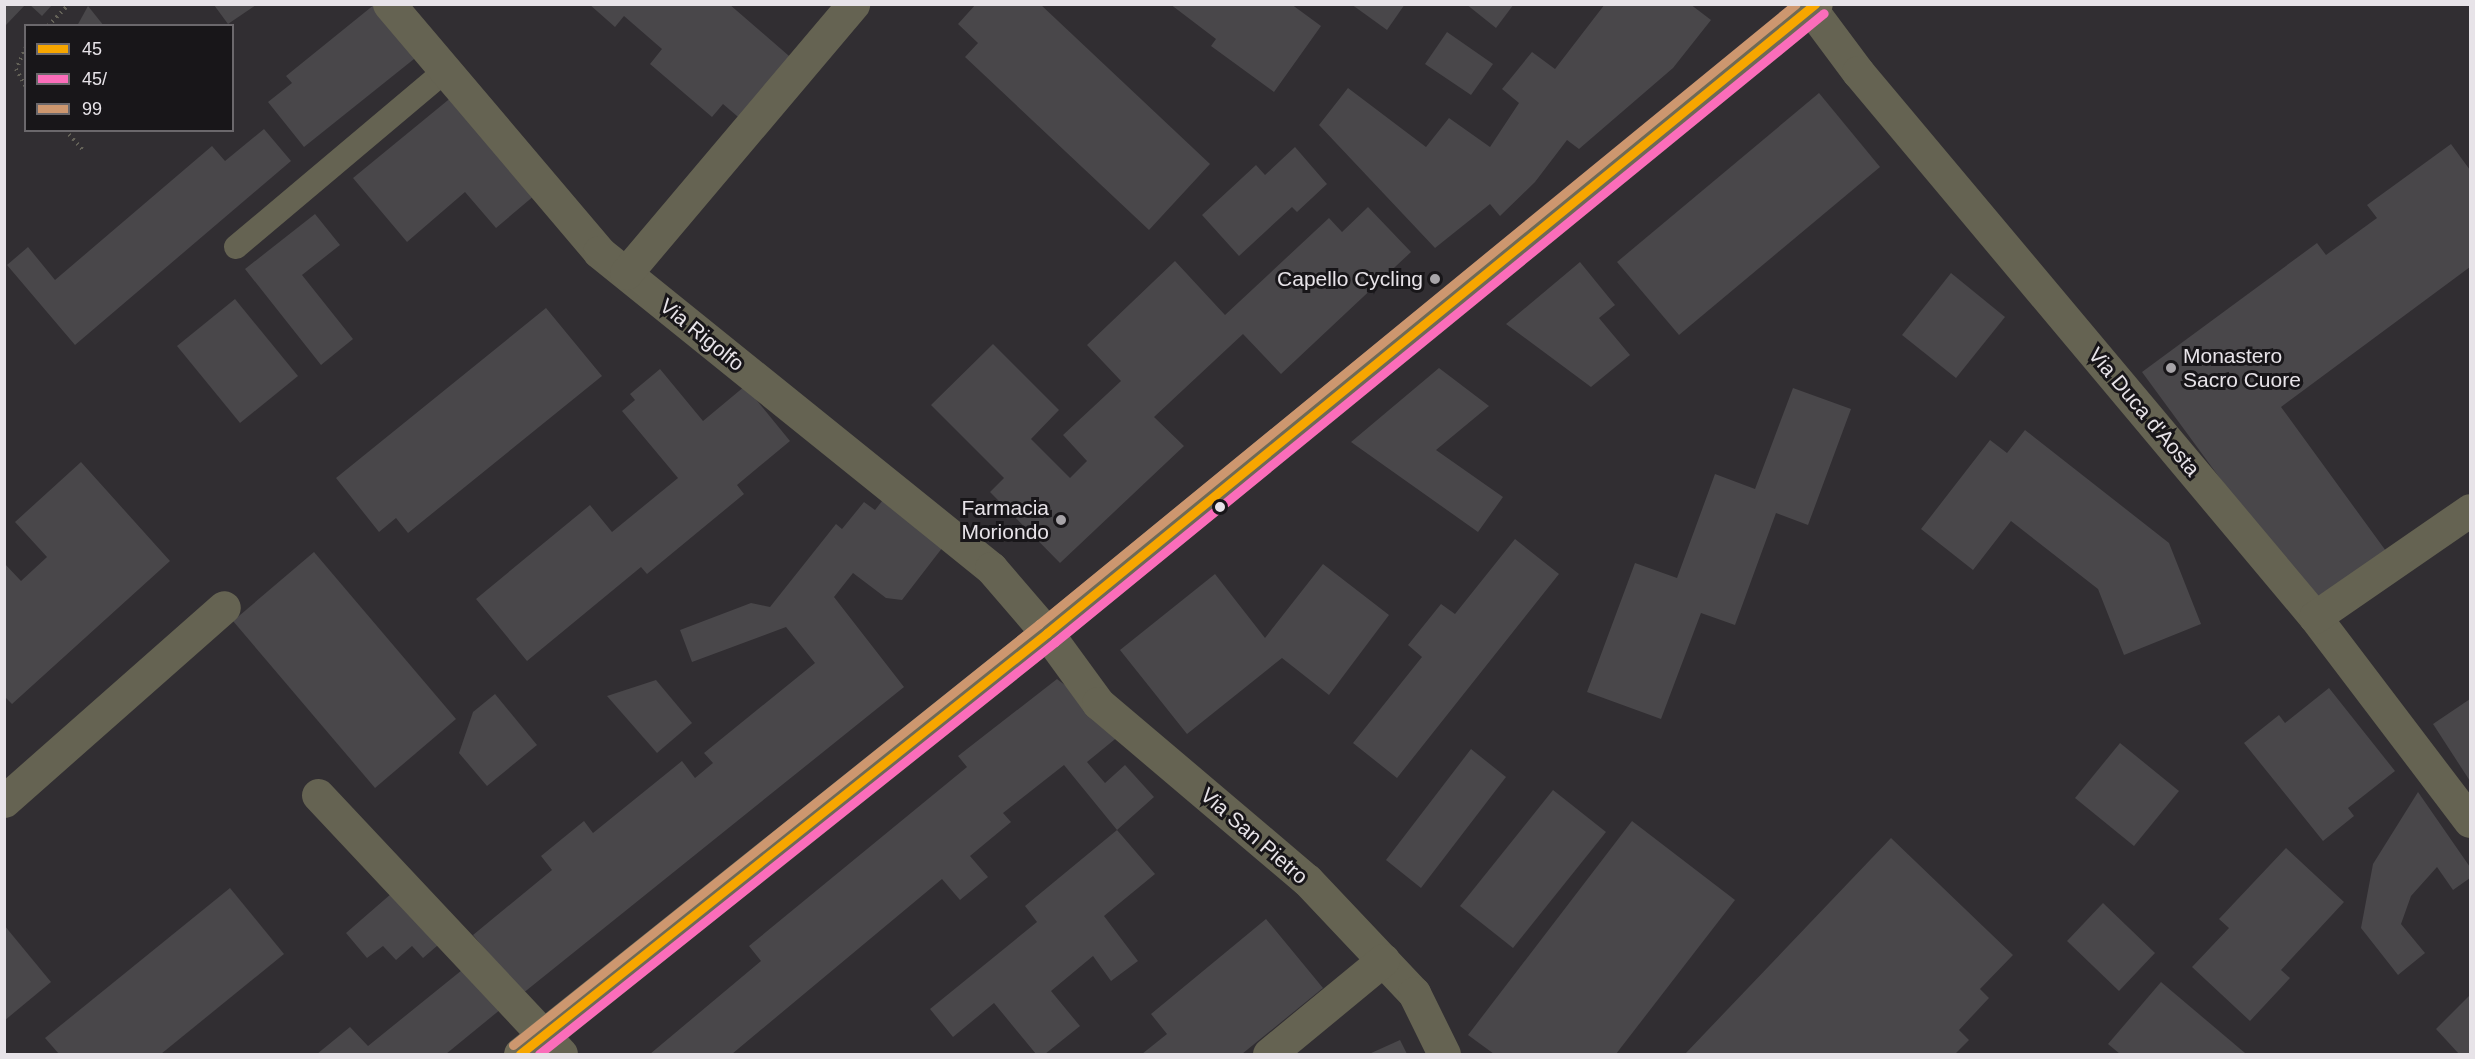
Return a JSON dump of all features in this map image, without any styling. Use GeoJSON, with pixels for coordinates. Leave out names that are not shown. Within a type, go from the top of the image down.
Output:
{"type":"FeatureCollection","features":[{"type":"Feature","properties":{"kind":"main road"},"geometry":{"type":"LineString","coordinates":[[542,1049],[1812,6]]}},
{"type":"Feature","properties":{"kind":"street","name":"Via Rigolfo"},"geometry":{"type":"LineString","coordinates":[[389,4],[599,252],[991,568],[1047,633]]}},
{"type":"Feature","properties":{"kind":"street"},"geometry":{"type":"LineString","coordinates":[[626,273],[853,4]]}},
{"type":"Feature","properties":{"kind":"street","name":"Via Duca d'Aosta"},"geometry":{"type":"LineString","coordinates":[[1812,6],[1858,72],[2315,617],[2470,821]]}},
{"type":"Feature","properties":{"kind":"street"},"geometry":{"type":"LineString","coordinates":[[2315,617],[2470,510]]}},
{"type":"Feature","properties":{"kind":"street"},"geometry":{"type":"LineString","coordinates":[[4,801],[224,607]]}},
{"type":"Feature","properties":{"kind":"street","name":"Via San Pietro"},"geometry":{"type":"LineString","coordinates":[[1047,633],[1098,703],[1307,880],[1383,960],[1414,993],[1444,1054]]}},
{"type":"Feature","properties":{"kind":"street"},"geometry":{"type":"LineString","coordinates":[[318,795],[542,1049]]}},
{"type":"Feature","properties":{"kind":"street"},"geometry":{"type":"LineString","coordinates":[[1269,1054],[1383,960]]}},
{"type":"Feature","properties":{"kind":"lane"},"geometry":{"type":"LineString","coordinates":[[236,247],[445,71]]}},
{"type":"Feature","properties":{"kind":"path"},"geometry":{"type":"LineString","coordinates":[[50,24],[69,4]]}},
{"type":"Feature","properties":{"kind":"path"},"geometry":{"type":"LineString","coordinates":[[24,51],[16,69],[24,83]]}},
{"type":"Feature","properties":{"kind":"path"},"geometry":{"type":"LineString","coordinates":[[67,132],[84,151]]}},
{"type":"Feature","properties":{"kind":"building"},"geometry":{"type":"Polygon","coordinates":[[[4,4],[26,4],[6,25],[4,4]]]}},
{"type":"Feature","properties":{"kind":"building"},"geometry":{"type":"Polygon","coordinates":[[[29,4],[53,4],[42,16],[29,4]]]}},
{"type":"Feature","properties":{"kind":"building"},"geometry":{"type":"Polygon","coordinates":[[[375,4],[419,55],[304,147],[268,102],[292,83],[286,76],[375,4]]]}},
{"type":"Feature","properties":{"kind":"building"},"geometry":{"type":"Polygon","coordinates":[[[589,4],[729,4],[796,62],[744,122],[723,104],[712,117],[650,64],[662,49],[624,16],[615,27],[589,4]]]}},
{"type":"Feature","properties":{"kind":"building"},"geometry":{"type":"Polygon","coordinates":[[[976,4],[1040,4],[1210,164],[1149,230],[965,57],[978,43],[958,24],[976,4]]]}},
{"type":"Feature","properties":{"kind":"building"},"geometry":{"type":"Polygon","coordinates":[[[1170,4],[1291,4],[1321,26],[1274,92],[1211,46],[1216,39],[1170,4]]]}},
{"type":"Feature","properties":{"kind":"building"},"geometry":{"type":"Polygon","coordinates":[[[1351,4],[1405,4],[1387,30],[1351,4]]]}},
{"type":"Feature","properties":{"kind":"building"},"geometry":{"type":"Polygon","coordinates":[[[1466,4],[1514,4],[1496,28],[1466,4]]]}},
{"type":"Feature","properties":{"kind":"building"},"geometry":{"type":"Polygon","coordinates":[[[1605,4],[1690,4],[1711,20],[1673,68],[1579,149],[1567,140],[1535,182],[1500,216],[1490,204],[1435,248],[1319,125],[1348,88],[1426,147],[1449,118],[1490,147],[1519,103],[1502,89],[1532,52],[1555,69],[1605,4]]]}},
{"type":"Feature","properties":{"kind":"building"},"geometry":{"type":"Polygon","coordinates":[[[214,5],[256,5],[228,24],[214,5]]]}},
{"type":"Feature","properties":{"kind":"building"},"geometry":{"type":"Polygon","coordinates":[[[88,6],[102,24],[78,24],[88,6]]]}},
{"type":"Feature","properties":{"kind":"building"},"geometry":{"type":"Polygon","coordinates":[[[1447,32],[1493,64],[1471,95],[1425,64],[1447,32]]]}},
{"type":"Feature","properties":{"kind":"building"},"geometry":{"type":"Polygon","coordinates":[[[1819,93],[1880,167],[1679,335],[1617,262],[1819,93]]]}},
{"type":"Feature","properties":{"kind":"building"},"geometry":{"type":"Polygon","coordinates":[[[453,96],[535,195],[496,228],[465,192],[407,242],[353,178],[453,96]]]}},
{"type":"Feature","properties":{"kind":"building"},"geometry":{"type":"Polygon","coordinates":[[[264,129],[291,161],[75,345],[7,265],[28,247],[55,280],[212,146],[225,161],[264,129]]]}},
{"type":"Feature","properties":{"kind":"building"},"geometry":{"type":"Polygon","coordinates":[[[2451,144],[2470,170],[2470,267],[2281,407],[2386,551],[2313,605],[2142,372],[2317,243],[2326,255],[2377,218],[2367,205],[2451,144]]]}},
{"type":"Feature","properties":{"kind":"building"},"geometry":{"type":"Polygon","coordinates":[[[1295,147],[1327,184],[1297,212],[1292,207],[1239,256],[1202,215],[1256,165],[1265,175],[1295,147]]]}},
{"type":"Feature","properties":{"kind":"building"},"geometry":{"type":"Polygon","coordinates":[[[1368,207],[1411,252],[1281,374],[1243,334],[1154,417],[1184,446],[1060,563],[990,492],[1004,478],[931,405],[993,344],[1059,410],[1031,439],[1070,478],[1087,461],[1063,435],[1121,381],[1087,345],[1175,261],[1225,315],[1329,218],[1342,232],[1368,207]]]}},
{"type":"Feature","properties":{"kind":"building"},"geometry":{"type":"Polygon","coordinates":[[[315,214],[340,245],[302,275],[353,339],[321,365],[245,269],[315,214]]]}},
{"type":"Feature","properties":{"kind":"building"},"geometry":{"type":"Polygon","coordinates":[[[1580,262],[1615,305],[1599,318],[1630,355],[1591,387],[1506,324],[1580,262]]]}},
{"type":"Feature","properties":{"kind":"building"},"geometry":{"type":"Polygon","coordinates":[[[1951,273],[2005,317],[1956,378],[1902,335],[1951,273]]]}},
{"type":"Feature","properties":{"kind":"building"},"geometry":{"type":"Polygon","coordinates":[[[235,299],[298,376],[240,423],[177,346],[235,299]]]}},
{"type":"Feature","properties":{"kind":"building"},"geometry":{"type":"Polygon","coordinates":[[[546,308],[602,376],[408,533],[396,518],[379,532],[336,478],[546,308]]]}},
{"type":"Feature","properties":{"kind":"building"},"geometry":{"type":"Polygon","coordinates":[[[1439,368],[1489,406],[1436,450],[1503,497],[1478,532],[1351,442],[1439,368]]]}},
{"type":"Feature","properties":{"kind":"building"},"geometry":{"type":"Polygon","coordinates":[[[660,369],[703,421],[745,386],[790,441],[737,485],[744,494],[647,574],[641,567],[527,661],[476,599],[590,505],[612,532],[678,478],[622,411],[635,400],[630,394],[660,369]]]}},
{"type":"Feature","properties":{"kind":"building"},"geometry":{"type":"Polygon","coordinates":[[[1793,388],[1851,409],[1808,525],[1776,513],[1735,625],[1701,613],[1661,719],[1587,692],[1635,563],[1677,578],[1715,474],[1755,489],[1793,388]]]}},
{"type":"Feature","properties":{"kind":"building"},"geometry":{"type":"Polygon","coordinates":[[[2025,430],[2169,543],[2201,624],[2124,655],[2098,589],[2011,521],[1973,570],[1921,529],[1990,440],[2007,453],[2025,430]]]}},
{"type":"Feature","properties":{"kind":"building"},"geometry":{"type":"Polygon","coordinates":[[[81,462],[170,561],[12,704],[4,696],[4,563],[21,581],[47,557],[15,522],[81,462]]]}},
{"type":"Feature","properties":{"kind":"building"},"geometry":{"type":"Polygon","coordinates":[[[886,496],[946,543],[902,600],[886,598],[853,573],[834,597],[904,687],[522,994],[473,935],[552,870],[541,856],[584,821],[593,833],[682,761],[695,778],[713,763],[704,753],[815,663],[786,627],[692,662],[680,630],[751,603],[770,607],[836,524],[842,529],[864,502],[875,510],[886,496]]]}},
{"type":"Feature","properties":{"kind":"building"},"geometry":{"type":"Polygon","coordinates":[[[1515,539],[1559,574],[1397,778],[1353,743],[1422,657],[1408,645],[1441,604],[1455,614],[1515,539]]]}},
{"type":"Feature","properties":{"kind":"building"},"geometry":{"type":"Polygon","coordinates":[[[314,552],[456,719],[375,788],[233,621],[314,552]]]}},
{"type":"Feature","properties":{"kind":"building"},"geometry":{"type":"Polygon","coordinates":[[[1323,564],[1389,615],[1329,695],[1282,658],[1187,734],[1120,650],[1215,574],[1265,638],[1323,564]]]}},
{"type":"Feature","properties":{"kind":"building"},"geometry":{"type":"Polygon","coordinates":[[[1057,679],[1125,731],[1087,762],[1105,783],[1125,765],[1154,797],[1117,830],[1064,765],[1003,813],[1011,822],[970,856],[988,877],[960,900],[942,879],[732,1054],[650,1054],[761,961],[749,946],[967,767],[958,756],[1057,679]]]}},
{"type":"Feature","properties":{"kind":"building"},"geometry":{"type":"Polygon","coordinates":[[[656,680],[692,723],[657,753],[607,696],[656,680]]]}},
{"type":"Feature","properties":{"kind":"building"},"geometry":{"type":"Polygon","coordinates":[[[2329,688],[2395,771],[2348,808],[2354,816],[2323,841],[2244,743],[2279,715],[2285,723],[2329,688]]]}},
{"type":"Feature","properties":{"kind":"building"},"geometry":{"type":"Polygon","coordinates":[[[495,694],[537,745],[487,786],[459,753],[473,712],[495,694]]]}},
{"type":"Feature","properties":{"kind":"building"},"geometry":{"type":"Polygon","coordinates":[[[2470,699],[2470,781],[2433,724],[2470,699]]]}},
{"type":"Feature","properties":{"kind":"building"},"geometry":{"type":"Polygon","coordinates":[[[2120,743],[2179,791],[2134,846],[2075,798],[2120,743]]]}},
{"type":"Feature","properties":{"kind":"building"},"geometry":{"type":"Polygon","coordinates":[[[1471,749],[1506,777],[1421,888],[1386,860],[1471,749]]]}},
{"type":"Feature","properties":{"kind":"building"},"geometry":{"type":"Polygon","coordinates":[[[1553,790],[1606,832],[1513,948],[1460,906],[1553,790]]]}},
{"type":"Feature","properties":{"kind":"building"},"geometry":{"type":"Polygon","coordinates":[[[2418,792],[2470,867],[2470,878],[2453,890],[2437,867],[2411,896],[2401,924],[2425,953],[2398,975],[2361,928],[2373,864],[2418,792]]]}},
{"type":"Feature","properties":{"kind":"building"},"geometry":{"type":"Polygon","coordinates":[[[1632,821],[1735,900],[1616,1054],[1494,1054],[1468,1035],[1632,821]]]}},
{"type":"Feature","properties":{"kind":"building"},"geometry":{"type":"Polygon","coordinates":[[[1117,830],[1155,874],[1104,916],[1138,961],[1111,981],[1093,956],[1051,991],[1080,1026],[1045,1054],[1036,1054],[994,1003],[953,1037],[930,1009],[1037,922],[1025,906],[1117,830]]]}},
{"type":"Feature","properties":{"kind":"building"},"geometry":{"type":"Polygon","coordinates":[[[1891,838],[2013,955],[1980,989],[1989,998],[1959,1030],[1969,1040],[1955,1054],[1685,1054],[1891,838]]]}},
{"type":"Feature","properties":{"kind":"building"},"geometry":{"type":"Polygon","coordinates":[[[2286,848],[2344,902],[2281,970],[2290,978],[2250,1021],[2192,967],[2229,928],[2219,919],[2286,848]]]}},
{"type":"Feature","properties":{"kind":"building"},"geometry":{"type":"Polygon","coordinates":[[[399,887],[445,939],[423,958],[412,946],[396,960],[383,946],[367,958],[346,933],[399,887]]]}},
{"type":"Feature","properties":{"kind":"building"},"geometry":{"type":"Polygon","coordinates":[[[230,888],[284,954],[161,1054],[59,1054],[45,1038],[230,888]]]}},
{"type":"Feature","properties":{"kind":"building"},"geometry":{"type":"Polygon","coordinates":[[[2103,903],[2155,953],[2119,991],[2067,941],[2103,903]]]}},
{"type":"Feature","properties":{"kind":"building"},"geometry":{"type":"Polygon","coordinates":[[[1266,919],[1323,988],[1242,1054],[1142,1054],[1167,1034],[1151,1014],[1266,919]]]}},
{"type":"Feature","properties":{"kind":"building"},"geometry":{"type":"Polygon","coordinates":[[[4,925],[51,982],[4,1021],[4,925]]]}},
{"type":"Feature","properties":{"kind":"building"},"geometry":{"type":"Polygon","coordinates":[[[467,966],[501,1009],[446,1054],[317,1054],[350,1027],[368,1046],[467,966]]]}},
{"type":"Feature","properties":{"kind":"building"},"geometry":{"type":"Polygon","coordinates":[[[2161,982],[2245,1053],[2120,1054],[2108,1044],[2161,982]]]}},
{"type":"Feature","properties":{"kind":"building"},"geometry":{"type":"Polygon","coordinates":[[[2470,995],[2470,1054],[2459,1054],[2436,1029],[2470,995]]]}},
{"type":"Feature","properties":{"kind":"building"},"geometry":{"type":"Polygon","coordinates":[[[1400,1040],[1407,1054],[1369,1054],[1400,1040]]]}},
{"type":"Feature","properties":{"kind":"transit line","name":"99"},"geometry":{"type":"LineString","coordinates":[[513,1045],[1039,624],[1796,4]]}},
{"type":"Feature","properties":{"kind":"transit line","name":"45"},"geometry":{"type":"LineString","coordinates":[[520,1054],[1047,633],[1815,4]]}},
{"type":"Feature","properties":{"kind":"transit line","name":"45/"},"geometry":{"type":"LineString","coordinates":[[539,1054],[1055,642],[1824,13]]}},
{"type":"Feature","properties":{"kind":"place","name":"Capello Cycling"},"geometry":{"type":"Point","coordinates":[1435,279]}},
{"type":"Feature","properties":{"kind":"place","name":"Monastero Sacro Cuore"},"geometry":{"type":"Point","coordinates":[2171,368]}},
{"type":"Feature","properties":{"kind":"place","name":"Farmacia Moriondo"},"geometry":{"type":"Point","coordinates":[1061,520]}}]}
